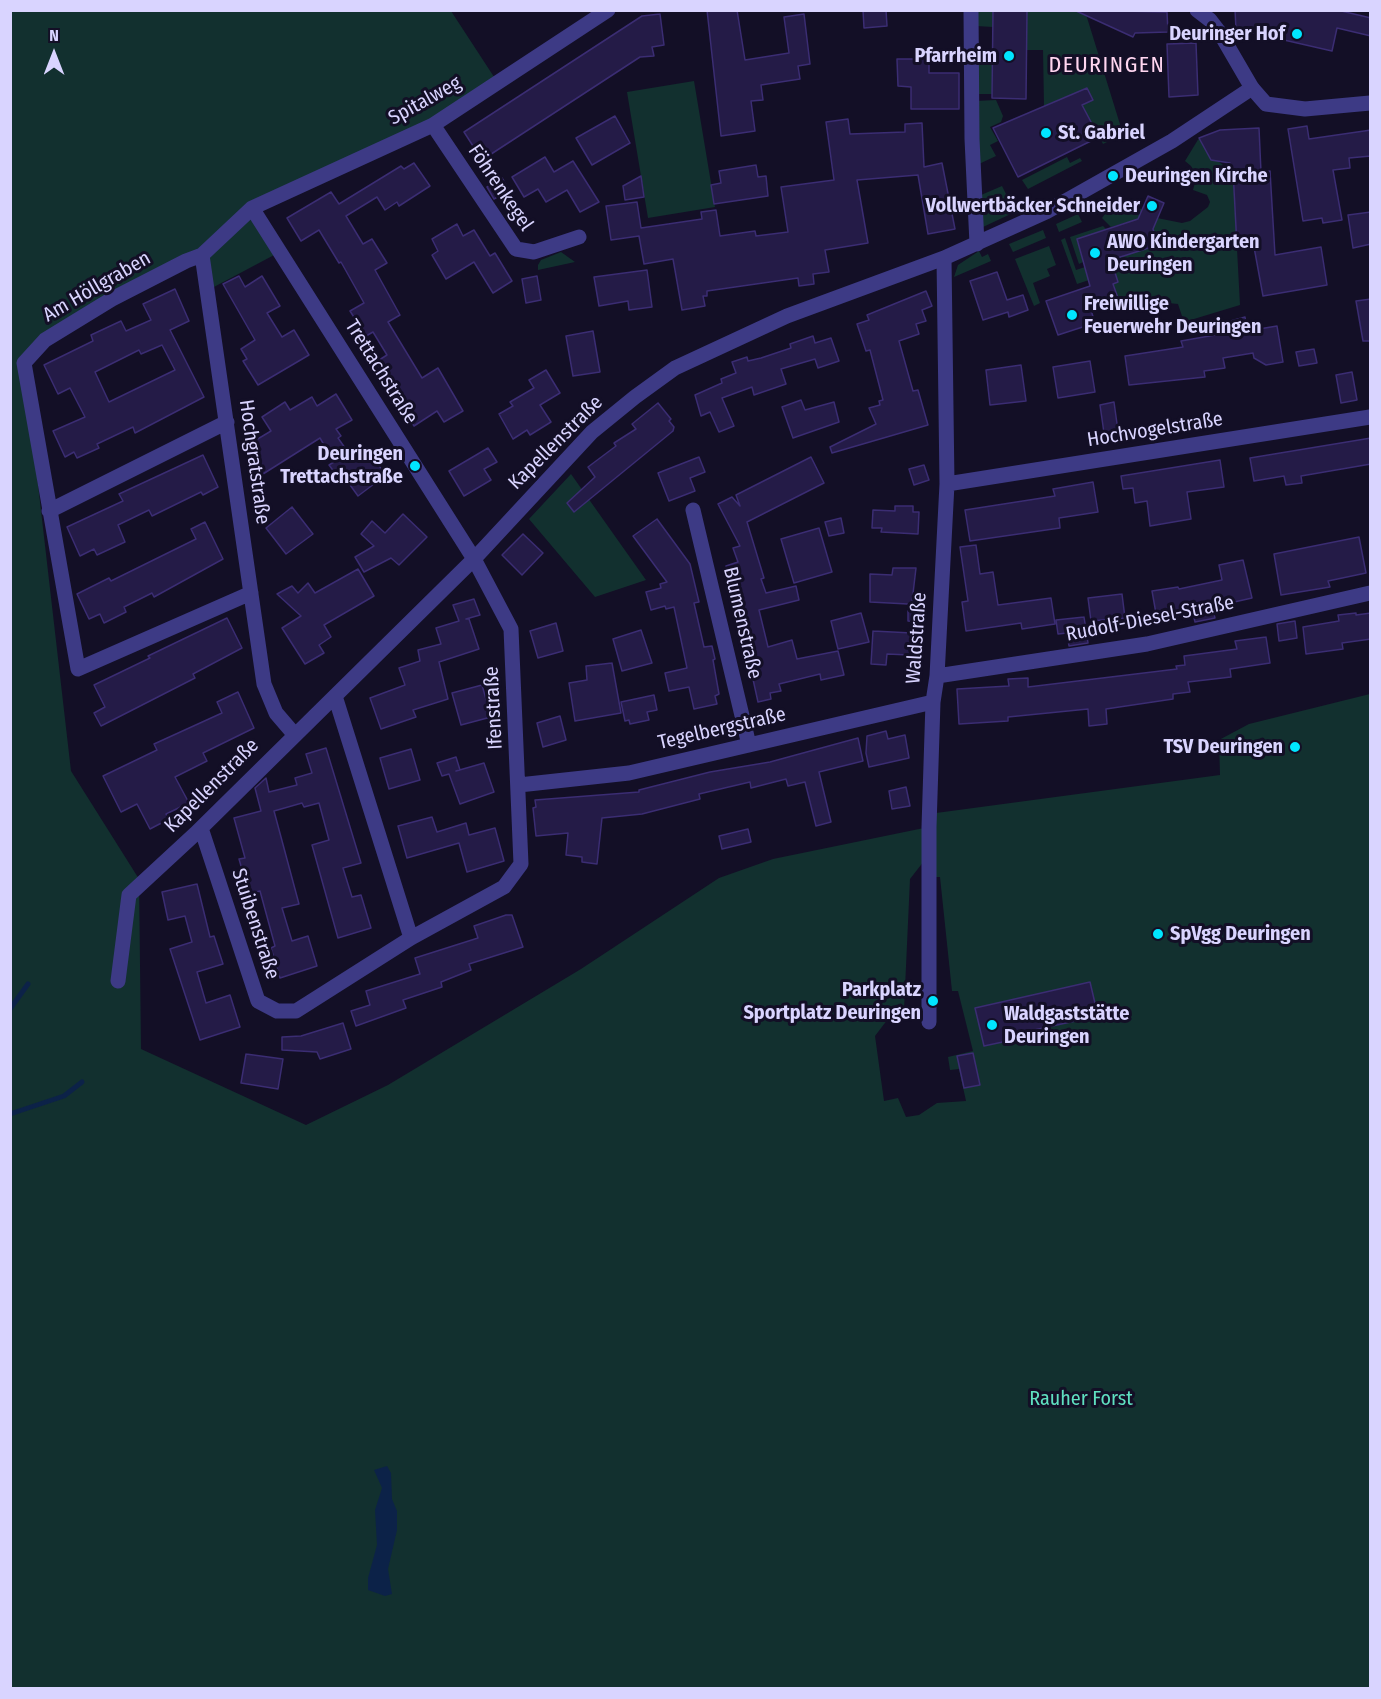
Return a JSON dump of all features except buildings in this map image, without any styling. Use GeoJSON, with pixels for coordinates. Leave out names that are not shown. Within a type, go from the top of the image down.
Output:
{"type":"FeatureCollection","features":[{"type":"Feature","properties":{"kind":"street","name":"Spitalweg"},"geometry":{"type":"LineString","coordinates":[[252,208],[433,125],[608,10]]}},
{"type":"Feature","properties":{"kind":"street"},"geometry":{"type":"LineString","coordinates":[[971,10],[972,128],[977,244]]}},
{"type":"Feature","properties":{"kind":"street"},"geometry":{"type":"LineString","coordinates":[[1197,10],[1210,20],[1220,33],[1252,88],[1266,104],[1305,109],[1371,103]]}},
{"type":"Feature","properties":{"kind":"street","name":"Kapellenstraße"},"geometry":{"type":"LineString","coordinates":[[118,981],[129,895],[201,828],[474,559],[592,432],[675,368],[787,315],[944,258],[1046,212],[1113,176],[1252,88]]}},
{"type":"Feature","properties":{"kind":"street","name":"Föhrenkegel"},"geometry":{"type":"LineString","coordinates":[[433,125],[516,249],[534,252],[579,237]]}},
{"type":"Feature","properties":{"kind":"street"},"geometry":{"type":"LineString","coordinates":[[202,255],[252,208]]}},
{"type":"Feature","properties":{"kind":"street","name":"Trettachstraße"},"geometry":{"type":"LineString","coordinates":[[252,208],[474,559]]}},
{"type":"Feature","properties":{"kind":"street","name":"Hochgratstraße"},"geometry":{"type":"LineString","coordinates":[[202,255],[264,684],[276,713],[294,734]]}},
{"type":"Feature","properties":{"kind":"street","name":"Am Höllgraben"},"geometry":{"type":"LineString","coordinates":[[202,255],[112,299],[45,340],[24,363],[78,669],[251,593]]}},
{"type":"Feature","properties":{"kind":"street","name":"Waldstraße"},"geometry":{"type":"LineString","coordinates":[[929,1022],[929,827],[933,702],[937,676],[946,484],[944,258]]}},
{"type":"Feature","properties":{"kind":"street","name":"Hochvogelstraße"},"geometry":{"type":"LineString","coordinates":[[946,484],[1371,417]]}},
{"type":"Feature","properties":{"kind":"street"},"geometry":{"type":"LineString","coordinates":[[49,511],[227,422]]}},
{"type":"Feature","properties":{"kind":"street","name":"Blumenstraße"},"geometry":{"type":"LineString","coordinates":[[693,510],[749,745]]}},
{"type":"Feature","properties":{"kind":"street","name":"Ifenstraße"},"geometry":{"type":"LineString","coordinates":[[474,559],[512,629],[521,864]]}},
{"type":"Feature","properties":{"kind":"street","name":"Rudolf-Diesel-Straße"},"geometry":{"type":"LineString","coordinates":[[937,676],[1147,644],[1371,593]]}},
{"type":"Feature","properties":{"kind":"street"},"geometry":{"type":"LineString","coordinates":[[335,696],[411,938]]}},
{"type":"Feature","properties":{"kind":"street","name":"Tegelbergstraße"},"geometry":{"type":"LineString","coordinates":[[519,785],[629,773],[933,702]]}},
{"type":"Feature","properties":{"kind":"street","name":"Stuibenstraße"},"geometry":{"type":"LineString","coordinates":[[201,828],[258,1001],[277,1011],[296,1011],[411,938],[504,887],[521,864]]}},
{"type":"Feature","properties":{"kind":"green space","name":"Rauher Forst"},"geometry":{"type":"Polygon","coordinates":[[[11,11],[451,11],[498,83],[433,125],[252,208],[202,255],[112,299],[24,363],[71,771],[139,879],[141,1049],[306,1125],[388,1085],[581,969],[719,878],[773,859],[924,828],[924,861],[910,879],[904,1010],[894,1011],[875,1036],[884,1101],[898,1098],[906,1117],[919,1115],[937,1103],[966,1101],[959,1069],[950,1070],[948,1057],[973,1051],[958,991],[952,991],[940,877],[935,877],[936,813],[1220,775],[1219,740],[1249,724],[1370,694],[1370,1688],[11,1688],[11,11]]]}},
{"type":"Feature","properties":{"kind":"green space"},"geometry":{"type":"Polygon","coordinates":[[[976,11],[993,11],[993,27],[976,26],[976,11]]]}},
{"type":"Feature","properties":{"kind":"green space"},"geometry":{"type":"Polygon","coordinates":[[[1027,11],[1085,11],[1123,134],[1103,144],[1082,105],[1093,100],[1087,88],[1044,106],[1043,50],[1026,50],[1027,11]]]}},
{"type":"Feature","properties":{"kind":"green space"},"geometry":{"type":"Polygon","coordinates":[[[976,50],[993,51],[992,94],[975,94],[976,50]]]}},
{"type":"Feature","properties":{"kind":"green space"},"geometry":{"type":"Polygon","coordinates":[[[694,81],[715,207],[648,218],[627,92],[694,81]]]}},
{"type":"Feature","properties":{"kind":"green space"},"geometry":{"type":"Polygon","coordinates":[[[996,100],[1003,116],[1001,122],[990,127],[998,141],[990,145],[996,156],[979,164],[976,101],[996,100]]]}},
{"type":"Feature","properties":{"kind":"green space"},"geometry":{"type":"Polygon","coordinates":[[[1199,138],[1211,160],[1218,161],[1233,173],[1240,305],[1184,322],[1178,304],[1118,298],[1113,284],[1118,282],[1108,249],[1119,257],[1158,245],[1149,216],[1111,227],[1102,218],[1110,207],[1124,210],[1132,204],[1157,218],[1182,223],[1190,221],[1208,207],[1210,202],[1207,195],[1193,190],[1196,179],[1191,166],[1185,161],[1199,138]]]}},
{"type":"Feature","properties":{"kind":"green space"},"geometry":{"type":"Polygon","coordinates":[[[1067,157],[1070,163],[1080,158],[1082,161],[1028,189],[1022,180],[1067,157]]]}},
{"type":"Feature","properties":{"kind":"green space"},"geometry":{"type":"Polygon","coordinates":[[[1002,186],[1015,212],[983,227],[981,195],[1002,186]]]}},
{"type":"Feature","properties":{"kind":"green space"},"geometry":{"type":"Polygon","coordinates":[[[1078,214],[1082,222],[1059,232],[1056,224],[1078,214]]]}},
{"type":"Feature","properties":{"kind":"green space"},"geometry":{"type":"Polygon","coordinates":[[[251,215],[276,254],[212,288],[207,258],[251,215]]]}},
{"type":"Feature","properties":{"kind":"green space"},"geometry":{"type":"Polygon","coordinates":[[[1103,226],[1109,232],[1103,231],[1077,239],[1083,262],[1079,264],[1070,237],[1103,226]]]}},
{"type":"Feature","properties":{"kind":"green space"},"geometry":{"type":"Polygon","coordinates":[[[1043,230],[1046,238],[1013,252],[1009,244],[1043,230]]]}},
{"type":"Feature","properties":{"kind":"green space"},"geometry":{"type":"Polygon","coordinates":[[[1065,238],[1076,270],[1085,267],[1089,280],[1077,284],[1061,240],[1065,238]]]}},
{"type":"Feature","properties":{"kind":"green space"},"geometry":{"type":"Polygon","coordinates":[[[1049,246],[1056,265],[1047,269],[1050,276],[1033,283],[1040,303],[1034,306],[1015,259],[1049,246]]]}},
{"type":"Feature","properties":{"kind":"green space"},"geometry":{"type":"Polygon","coordinates":[[[979,251],[982,257],[988,254],[991,261],[954,277],[958,265],[979,251]]]}},
{"type":"Feature","properties":{"kind":"green space"},"geometry":{"type":"Polygon","coordinates":[[[561,252],[575,262],[538,270],[541,260],[561,252]]]}},
{"type":"Feature","properties":{"kind":"green space"},"geometry":{"type":"Polygon","coordinates":[[[571,474],[646,580],[595,597],[529,519],[571,474]]]}},
{"type":"Feature","properties":{"kind":"water"},"geometry":{"type":"Polygon","coordinates":[[[387,1466],[391,1473],[392,1499],[397,1511],[397,1530],[388,1569],[392,1594],[385,1596],[368,1590],[368,1578],[377,1545],[375,1510],[382,1488],[374,1470],[387,1466]]]}},
{"type":"Feature","properties":{"kind":"waterway"},"geometry":{"type":"LineString","coordinates":[[10,1009],[28,984]]}},
{"type":"Feature","properties":{"kind":"waterway"},"geometry":{"type":"LineString","coordinates":[[10,1114],[64,1096],[82,1082]]}},
{"type":"Feature","properties":{"kind":"place","name":"Deuringer Hof"},"geometry":{"type":"Point","coordinates":[1297,34]}},
{"type":"Feature","properties":{"kind":"place","name":"Pfarrheim"},"geometry":{"type":"Point","coordinates":[1009,56]}},
{"type":"Feature","properties":{"kind":"place","name":"St. Gabriel"},"geometry":{"type":"Point","coordinates":[1046,133]}},
{"type":"Feature","properties":{"kind":"place","name":"Deuringen Kirche"},"geometry":{"type":"Point","coordinates":[1113,176]}},
{"type":"Feature","properties":{"kind":"place","name":"Vollwertbäcker Schneider"},"geometry":{"type":"Point","coordinates":[1152,206]}},
{"type":"Feature","properties":{"kind":"place","name":"AWO Kindergarten Deuringen"},"geometry":{"type":"Point","coordinates":[1095,253]}},
{"type":"Feature","properties":{"kind":"place","name":"Freiwillige Feuerwehr Deuringen"},"geometry":{"type":"Point","coordinates":[1072,315]}},
{"type":"Feature","properties":{"kind":"place","name":"Deuringen Trettachstraße"},"geometry":{"type":"Point","coordinates":[415,466]}},
{"type":"Feature","properties":{"kind":"place","name":"TSV Deuringen"},"geometry":{"type":"Point","coordinates":[1295,747]}},
{"type":"Feature","properties":{"kind":"place","name":"SpVgg Deuringen"},"geometry":{"type":"Point","coordinates":[1158,934]}},
{"type":"Feature","properties":{"kind":"place","name":"Parkplatz Sportplatz Deuringen"},"geometry":{"type":"Point","coordinates":[933,1001]}},
{"type":"Feature","properties":{"kind":"place","name":"Waldgaststätte Deuringen"},"geometry":{"type":"Point","coordinates":[992,1025]}},
{"type":"Feature","properties":{"kind":"district","name":"DEURINGEN"},"geometry":{"type":"Point","coordinates":[1107,66]}}]}
